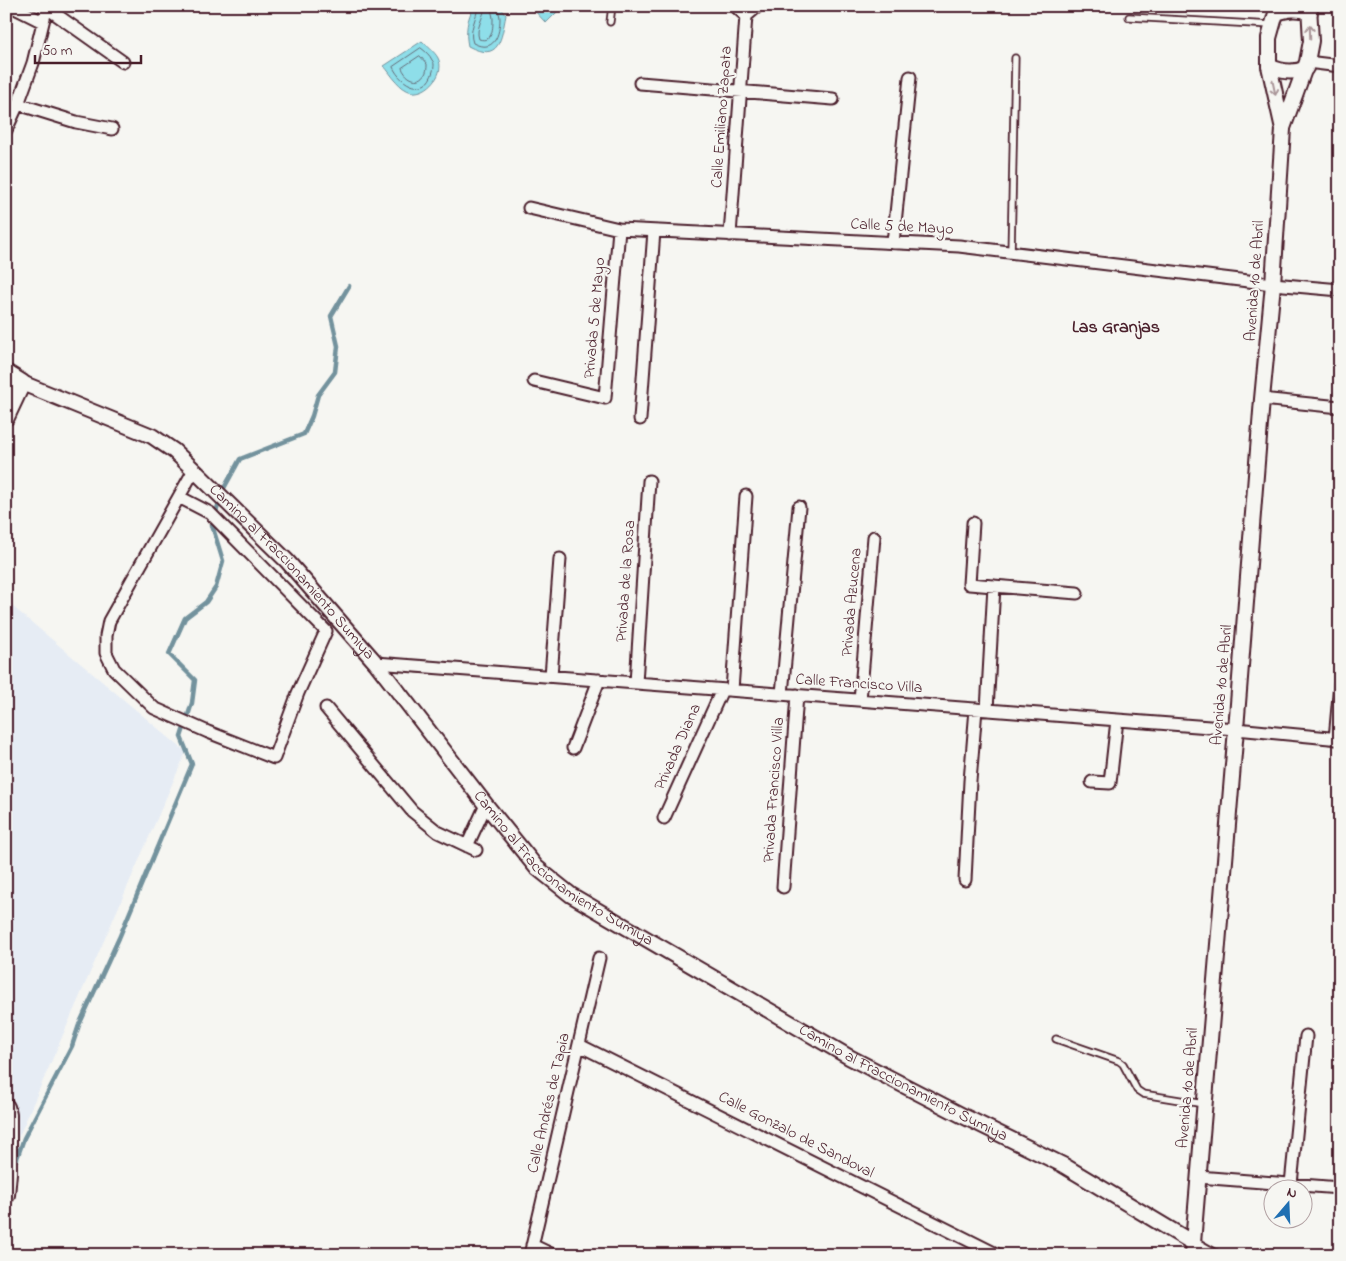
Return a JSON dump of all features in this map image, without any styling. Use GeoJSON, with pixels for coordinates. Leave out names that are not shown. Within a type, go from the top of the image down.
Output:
{"type":"FeatureCollection","features":[{"type":"Feature","properties":{"kind":"main road","name":"Camino al Fraccionamiento Sumiya"},"geometry":{"type":"LineString","coordinates":[[6,373],[22,383]]}},
{"type":"Feature","properties":{"kind":"main road"},"geometry":{"type":"LineString","coordinates":[[6,417],[22,383]]}},
{"type":"Feature","properties":{"kind":"main road"},"geometry":{"type":"LineString","coordinates":[[6,1107],[8,1115],[6,1195]]}},
{"type":"Feature","properties":{"kind":"street"},"geometry":{"type":"LineString","coordinates":[[11,6],[43,22]]}},
{"type":"Feature","properties":{"kind":"street"},"geometry":{"type":"LineString","coordinates":[[735,6],[746,16],[758,6]]}},
{"type":"Feature","properties":{"kind":"street"},"geometry":{"type":"LineString","coordinates":[[6,130],[33,63],[47,7],[123,62]]}},
{"type":"Feature","properties":{"kind":"street"},"geometry":{"type":"LineString","coordinates":[[1275,15],[1285,10],[1309,9]]}},
{"type":"Feature","properties":{"kind":"street","name":"Avenida 10 de Abril"},"geometry":{"type":"LineString","coordinates":[[1283,129],[1307,65],[1310,41],[1309,9]]}},
{"type":"Feature","properties":{"kind":"street","name":"Avenida 10 de Abril"},"geometry":{"type":"LineString","coordinates":[[1192,1249],[1273,284],[1283,129],[1269,66],[1269,38],[1275,15]]}},
{"type":"Feature","properties":{"kind":"street","name":"Calle Emiliano Zapata"},"geometry":{"type":"LineString","coordinates":[[730,234],[746,16]]}},
{"type":"Feature","properties":{"kind":"street"},"geometry":{"type":"LineString","coordinates":[[1269,66],[1288,72],[1298,72],[1307,65],[1340,66]]}},
{"type":"Feature","properties":{"kind":"street"},"geometry":{"type":"LineString","coordinates":[[892,243],[910,77]]}},
{"type":"Feature","properties":{"kind":"street"},"geometry":{"type":"LineString","coordinates":[[640,83],[833,98]]}},
{"type":"Feature","properties":{"kind":"street"},"geometry":{"type":"LineString","coordinates":[[18,104],[76,122],[112,129]]}},
{"type":"Feature","properties":{"kind":"street","name":"Calle 5 de Mayo"},"geometry":{"type":"LineString","coordinates":[[529,208],[619,229],[959,246],[1273,284]]}},
{"type":"Feature","properties":{"kind":"street","name":"Privada 5 de Mayo"},"geometry":{"type":"LineString","coordinates":[[534,381],[605,398],[619,229]]}},
{"type":"Feature","properties":{"kind":"street"},"geometry":{"type":"LineString","coordinates":[[640,419],[654,231]]}},
{"type":"Feature","properties":{"kind":"street"},"geometry":{"type":"LineString","coordinates":[[1273,284],[1340,290]]}},
{"type":"Feature","properties":{"kind":"street","name":"Camino al Fraccionamiento Sumiya"},"geometry":{"type":"LineString","coordinates":[[22,383],[152,436],[174,451],[287,561],[376,663],[536,867],[571,895],[849,1057],[1063,1165],[1192,1249],[1214,1255]]}},
{"type":"Feature","properties":{"kind":"street"},"geometry":{"type":"LineString","coordinates":[[1262,399],[1340,407]]}},
{"type":"Feature","properties":{"kind":"street"},"geometry":{"type":"LineString","coordinates":[[179,497],[210,513],[326,631],[298,693],[274,758],[154,708],[114,669],[106,653],[106,636],[109,621],[194,470]]}},
{"type":"Feature","properties":{"kind":"street","name":"Privada de la Rosa"},"geometry":{"type":"LineString","coordinates":[[636,683],[649,482]]}},
{"type":"Feature","properties":{"kind":"street"},"geometry":{"type":"LineString","coordinates":[[727,690],[746,496]]}},
{"type":"Feature","properties":{"kind":"street"},"geometry":{"type":"LineString","coordinates":[[782,694],[799,506]]}},
{"type":"Feature","properties":{"kind":"street"},"geometry":{"type":"LineString","coordinates":[[973,523],[969,584],[1077,593]]}},
{"type":"Feature","properties":{"kind":"street","name":"Privada Azucena"},"geometry":{"type":"LineString","coordinates":[[860,700],[874,537]]}},
{"type":"Feature","properties":{"kind":"street"},"geometry":{"type":"LineString","coordinates":[[551,676],[560,559]]}},
{"type":"Feature","properties":{"kind":"street"},"geometry":{"type":"LineString","coordinates":[[965,880],[970,781],[981,710],[994,586]]}},
{"type":"Feature","properties":{"kind":"street","name":"Calle Francisco Villa"},"geometry":{"type":"LineString","coordinates":[[376,663],[1236,729],[1338,739]]}},
{"type":"Feature","properties":{"kind":"street"},"geometry":{"type":"LineString","coordinates":[[573,748],[599,680]]}},
{"type":"Feature","properties":{"kind":"street"},"geometry":{"type":"LineString","coordinates":[[1338,739],[1340,684]]}},
{"type":"Feature","properties":{"kind":"street","name":"Privada Diana"},"geometry":{"type":"LineString","coordinates":[[664,818],[727,690]]}},
{"type":"Feature","properties":{"kind":"street","name":"Privada Francisco Villa"},"geometry":{"type":"LineString","coordinates":[[783,887],[797,695]]}},
{"type":"Feature","properties":{"kind":"street"},"geometry":{"type":"LineString","coordinates":[[326,708],[412,811],[438,832],[471,848],[486,805]]}},
{"type":"Feature","properties":{"kind":"street"},"geometry":{"type":"LineString","coordinates":[[1092,782],[1110,782],[1117,720]]}},
{"type":"Feature","properties":{"kind":"street","name":"Calle Andrés de Tapia"},"geometry":{"type":"LineString","coordinates":[[531,1250],[599,958]]}},
{"type":"Feature","properties":{"kind":"street"},"geometry":{"type":"LineString","coordinates":[[1292,1178],[1306,1036]]}},
{"type":"Feature","properties":{"kind":"street","name":"Calle Gonzalo de Sandoval"},"geometry":{"type":"LineString","coordinates":[[579,1045],[998,1255]]}},
{"type":"Feature","properties":{"kind":"street"},"geometry":{"type":"LineString","coordinates":[[1198,1176],[1264,1182]]}},
{"type":"Feature","properties":{"kind":"street"},"geometry":{"type":"LineString","coordinates":[[1314,1186],[1340,1188]]}},
{"type":"Feature","properties":{"kind":"street"},"geometry":{"type":"LineString","coordinates":[[531,1250],[553,1255]]}},
{"type":"Feature","properties":{"kind":"lane"},"geometry":{"type":"LineString","coordinates":[[610,22],[612,6]]}},
{"type":"Feature","properties":{"kind":"lane"},"geometry":{"type":"LineString","coordinates":[[1129,17],[1275,15]]}},
{"type":"Feature","properties":{"kind":"lane"},"geometry":{"type":"LineString","coordinates":[[1011,253],[1016,58]]}},
{"type":"Feature","properties":{"kind":"lane"},"geometry":{"type":"LineString","coordinates":[[1056,1040],[1119,1061],[1123,1064],[1137,1090],[1143,1094],[1205,1104]]}},
{"type":"Feature","properties":{"kind":"shaded area"},"geometry":{"type":"Polygon","coordinates":[[[6,601],[186,752],[16,1143],[6,1083],[6,601]]]}},
{"type":"Feature","properties":{"kind":"water"},"geometry":{"type":"Polygon","coordinates":[[[474,6],[500,6],[506,15],[500,40],[493,50],[487,52],[479,51],[468,46],[467,26],[474,6]]]}},
{"type":"Feature","properties":{"kind":"water"},"geometry":{"type":"Polygon","coordinates":[[[530,6],[563,6],[546,23],[530,6]]]}},
{"type":"Feature","properties":{"kind":"water"},"geometry":{"type":"Polygon","coordinates":[[[422,41],[437,56],[440,70],[434,81],[424,90],[412,92],[403,88],[384,66],[422,41]]]}},
{"type":"Feature","properties":{"kind":"waterway"},"geometry":{"type":"LineString","coordinates":[[15,1164],[24,1138],[72,1046],[79,1025],[119,938],[192,764],[181,737],[192,703],[195,680],[169,654],[185,618],[206,602],[216,587],[223,561],[212,525],[223,490],[240,459],[304,434],[318,395],[335,372],[338,346],[331,316],[349,286]]}},
{"type":"Feature","properties":{"kind":"district","name":"Las Granjas"},"geometry":{"type":"Point","coordinates":[1116,328]}}]}
